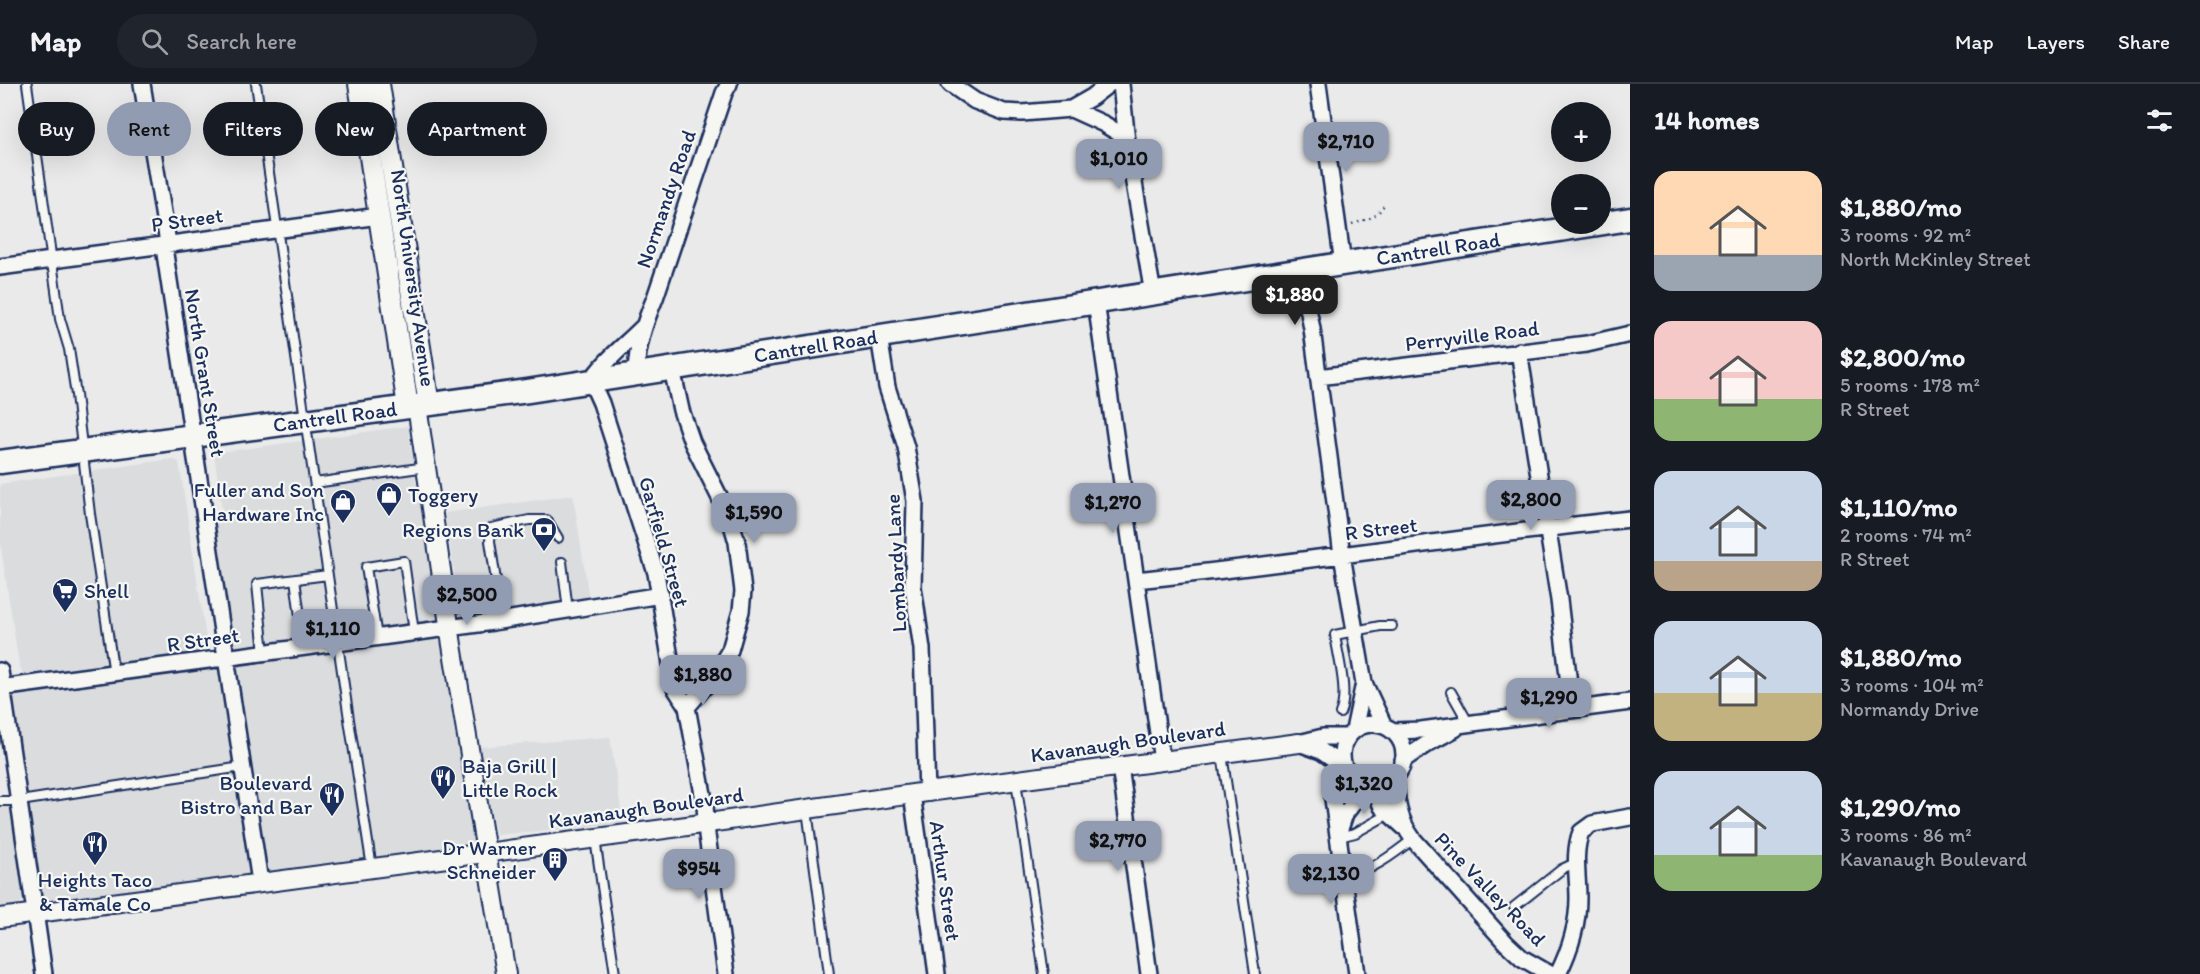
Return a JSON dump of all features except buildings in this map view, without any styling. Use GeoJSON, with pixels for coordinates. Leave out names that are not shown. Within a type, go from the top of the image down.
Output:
{"type":"FeatureCollection","features":[{"type":"Feature","properties":{"kind":"main road","name":"North University Avenue"},"geometry":{"type":"LineString","coordinates":[[359,84],[379,216],[418,406]]}},
{"type":"Feature","properties":{"kind":"main road","name":"North University Avenue"},"geometry":{"type":"LineString","coordinates":[[379,84],[418,406]]}},
{"type":"Feature","properties":{"kind":"main road","name":"Cantrell Road"},"geometry":{"type":"LineString","coordinates":[[0,462],[418,406],[672,369],[1630,219]]}},
{"type":"Feature","properties":{"kind":"street","name":"North Grant Street"},"geometry":{"type":"LineString","coordinates":[[142,84],[168,243],[165,254],[260,882]]}},
{"type":"Feature","properties":{"kind":"street","name":"Normandy Road"},"geometry":{"type":"LineString","coordinates":[[636,374],[637,353],[643,327],[729,84]]}},
{"type":"Feature","properties":{"kind":"street"},"geometry":{"type":"LineString","coordinates":[[950,84],[975,101],[1004,112],[1022,113],[1071,109],[1109,84]]}},
{"type":"Feature","properties":{"kind":"street"},"geometry":{"type":"LineString","coordinates":[[1121,84],[1126,142],[1153,294]]}},
{"type":"Feature","properties":{"kind":"street"},"geometry":{"type":"LineString","coordinates":[[1318,84],[1343,264]]}},
{"type":"Feature","properties":{"kind":"street"},"geometry":{"type":"LineString","coordinates":[[1071,109],[1104,124],[1120,134],[1126,142]]}},
{"type":"Feature","properties":{"kind":"street","name":"P Street"},"geometry":{"type":"LineString","coordinates":[[0,267],[379,216]]}},
{"type":"Feature","properties":{"kind":"street"},"geometry":{"type":"LineString","coordinates":[[1299,743],[1321,751],[1345,768],[1357,781],[1370,785],[1385,783],[1395,775],[1403,760],[1400,740],[1388,729],[1364,683],[1342,555],[1301,270]]}},
{"type":"Feature","properties":{"kind":"street"},"geometry":{"type":"LineString","coordinates":[[1095,302],[1162,760]]}},
{"type":"Feature","properties":{"kind":"street","name":"Normandy Road"},"geometry":{"type":"LineString","coordinates":[[591,381],[603,363],[643,327]]}},
{"type":"Feature","properties":{"kind":"street","name":"Perryville Road"},"geometry":{"type":"LineString","coordinates":[[1318,376],[1587,344],[1630,334]]}},
{"type":"Feature","properties":{"kind":"street","name":"Lombardy Lane"},"geometry":{"type":"LineString","coordinates":[[879,336],[887,387],[906,447],[915,501],[914,587],[922,649],[920,793]]}},
{"type":"Feature","properties":{"kind":"street"},"geometry":{"type":"LineString","coordinates":[[1520,351],[1559,600],[1572,709]]}},
{"type":"Feature","properties":{"kind":"street"},"geometry":{"type":"LineString","coordinates":[[672,369],[681,411],[692,442],[730,518],[737,542],[743,591],[741,611],[730,650],[714,676],[687,707]]}},
{"type":"Feature","properties":{"kind":"street","name":"Garfield Street"},"geometry":{"type":"LineString","coordinates":[[591,381],[601,403],[656,573],[675,688],[687,707],[705,805],[726,974]]}},
{"type":"Feature","properties":{"kind":"street","name":"North University Avenue"},"geometry":{"type":"LineString","coordinates":[[418,406],[449,627],[506,974]]}},
{"type":"Feature","properties":{"kind":"street","name":"R Street"},"geometry":{"type":"LineString","coordinates":[[1136,580],[1548,527],[1630,519]]}},
{"type":"Feature","properties":{"kind":"street","name":"R Street"},"geometry":{"type":"LineString","coordinates":[[1,688],[502,621],[661,595]]}},
{"type":"Feature","properties":{"kind":"street"},"geometry":{"type":"LineString","coordinates":[[0,671],[44,974]]}},
{"type":"Feature","properties":{"kind":"street"},"geometry":{"type":"LineString","coordinates":[[1357,974],[1333,799],[1345,768],[1342,747],[1351,733],[1364,683]]}},
{"type":"Feature","properties":{"kind":"street"},"geometry":{"type":"LineString","coordinates":[[1299,743],[1351,733],[1363,725],[1374,724],[1408,732],[1630,702]]}},
{"type":"Feature","properties":{"kind":"street"},"geometry":{"type":"LineString","coordinates":[[1403,760],[1427,744],[1466,724]]}},
{"type":"Feature","properties":{"kind":"street","name":"Kavanaugh Boulevard"},"geometry":{"type":"LineString","coordinates":[[0,918],[1299,743]]}},
{"type":"Feature","properties":{"kind":"street"},"geometry":{"type":"LineString","coordinates":[[1120,766],[1149,974]]}},
{"type":"Feature","properties":{"kind":"street"},"geometry":{"type":"LineString","coordinates":[[1395,775],[1396,803],[1409,833]]}},
{"type":"Feature","properties":{"kind":"street"},"geometry":{"type":"LineString","coordinates":[[1339,835],[1345,814],[1370,785]]}},
{"type":"Feature","properties":{"kind":"street","name":"Pine Valley Road"},"geometry":{"type":"LineString","coordinates":[[1370,785],[1382,807],[1409,833],[1506,943],[1522,957],[1550,974]]}},
{"type":"Feature","properties":{"kind":"street","name":"Arthur Street"},"geometry":{"type":"LineString","coordinates":[[920,793],[936,974]]}},
{"type":"Feature","properties":{"kind":"street"},"geometry":{"type":"LineString","coordinates":[[1558,974],[1566,958],[1577,920],[1578,838],[1588,826],[1614,819],[1630,818]]}},
{"type":"Feature","properties":{"kind":"lane"},"geometry":{"type":"LineString","coordinates":[[27,84],[60,319],[69,349],[76,395],[81,452],[114,674]]}},
{"type":"Feature","properties":{"kind":"lane"},"geometry":{"type":"LineString","coordinates":[[256,84],[372,868]]}},
{"type":"Feature","properties":{"kind":"lane"},"geometry":{"type":"LineString","coordinates":[[315,483],[426,467]]}},
{"type":"Feature","properties":{"kind":"lane"},"geometry":{"type":"LineString","coordinates":[[502,621],[490,541],[491,528],[529,520],[547,520],[558,538]]}},
{"type":"Feature","properties":{"kind":"lane"},"geometry":{"type":"LineString","coordinates":[[377,638],[366,567],[404,561],[414,632]]}},
{"type":"Feature","properties":{"kind":"lane"},"geometry":{"type":"LineString","coordinates":[[562,562],[568,610]]}},
{"type":"Feature","properties":{"kind":"lane"},"geometry":{"type":"LineString","coordinates":[[264,653],[257,584],[328,575]]}},
{"type":"Feature","properties":{"kind":"lane"},"geometry":{"type":"LineString","coordinates":[[296,579],[304,647]]}},
{"type":"Feature","properties":{"kind":"lane"},"geometry":{"type":"LineString","coordinates":[[1340,713],[1344,705],[1335,635],[1354,630],[1392,626]]}},
{"type":"Feature","properties":{"kind":"lane"},"geometry":{"type":"LineString","coordinates":[[1451,692],[1466,724]]}},
{"type":"Feature","properties":{"kind":"lane"},"geometry":{"type":"LineString","coordinates":[[1222,752],[1255,974]]}},
{"type":"Feature","properties":{"kind":"lane"},"geometry":{"type":"LineString","coordinates":[[0,801],[20,801],[242,767]]}},
{"type":"Feature","properties":{"kind":"lane"},"geometry":{"type":"LineString","coordinates":[[1016,780],[1044,974]]}},
{"type":"Feature","properties":{"kind":"lane"},"geometry":{"type":"LineString","coordinates":[[807,808],[829,974]]}},
{"type":"Feature","properties":{"kind":"lane"},"geometry":{"type":"LineString","coordinates":[[1339,835],[1355,833],[1389,814]]}},
{"type":"Feature","properties":{"kind":"lane"},"geometry":{"type":"LineString","coordinates":[[1344,877],[1355,875],[1397,852],[1409,833]]}},
{"type":"Feature","properties":{"kind":"lane"},"geometry":{"type":"LineString","coordinates":[[595,837],[615,974]]}},
{"type":"Feature","properties":{"kind":"lane"},"geometry":{"type":"LineString","coordinates":[[1514,907],[1562,869],[1577,862]]}},
{"type":"Feature","properties":{"kind":"path"},"geometry":{"type":"LineString","coordinates":[[1337,228],[1373,218],[1381,212],[1385,203]]}},
{"type":"Feature","properties":{"kind":"shaded area"},"geometry":{"type":"Polygon","coordinates":[[[408,426],[416,484],[428,483],[486,853],[35,913],[2,688],[226,658],[204,511],[222,509],[214,453],[408,426]]]}},
{"type":"Feature","properties":{"kind":"shaded area"},"geometry":{"type":"Polygon","coordinates":[[[172,459],[179,462],[207,645],[201,652],[23,674],[19,664],[0,541],[0,484],[172,459]]]}},
{"type":"Feature","properties":{"kind":"shaded area"},"geometry":{"type":"Polygon","coordinates":[[[573,495],[589,599],[461,616],[445,513],[573,495]]]}},
{"type":"Feature","properties":{"kind":"shaded area"},"geometry":{"type":"Polygon","coordinates":[[[610,737],[623,823],[496,835],[478,747],[610,737]]]}},
{"type":"Feature","properties":{"kind":"shaded area"},"geometry":{"type":"Polygon","coordinates":[[[11,805],[23,900],[17,906],[0,909],[0,806],[11,805]]]}},
{"type":"Feature","properties":{"kind":"place","name":"Toggery"},"geometry":{"type":"Point","coordinates":[389,518]}},
{"type":"Feature","properties":{"kind":"place","name":"Fuller and Son Hardware Inc"},"geometry":{"type":"Point","coordinates":[343,525]}},
{"type":"Feature","properties":{"kind":"place","name":"Regions Bank"},"geometry":{"type":"Point","coordinates":[544,553]}},
{"type":"Feature","properties":{"kind":"place","name":"Shell"},"geometry":{"type":"Point","coordinates":[65,614]}},
{"type":"Feature","properties":{"kind":"place","name":"Baja Grill | Little Rock"},"geometry":{"type":"Point","coordinates":[443,801]}},
{"type":"Feature","properties":{"kind":"place","name":"Boulevard Bistro and Bar"},"geometry":{"type":"Point","coordinates":[332,818]}},
{"type":"Feature","properties":{"kind":"place","name":"Heights Taco & Tamale Co"},"geometry":{"type":"Point","coordinates":[95,867]}},
{"type":"Feature","properties":{"kind":"place","name":"Dr Warner Schneider"},"geometry":{"type":"Point","coordinates":[555,883]}}]}
